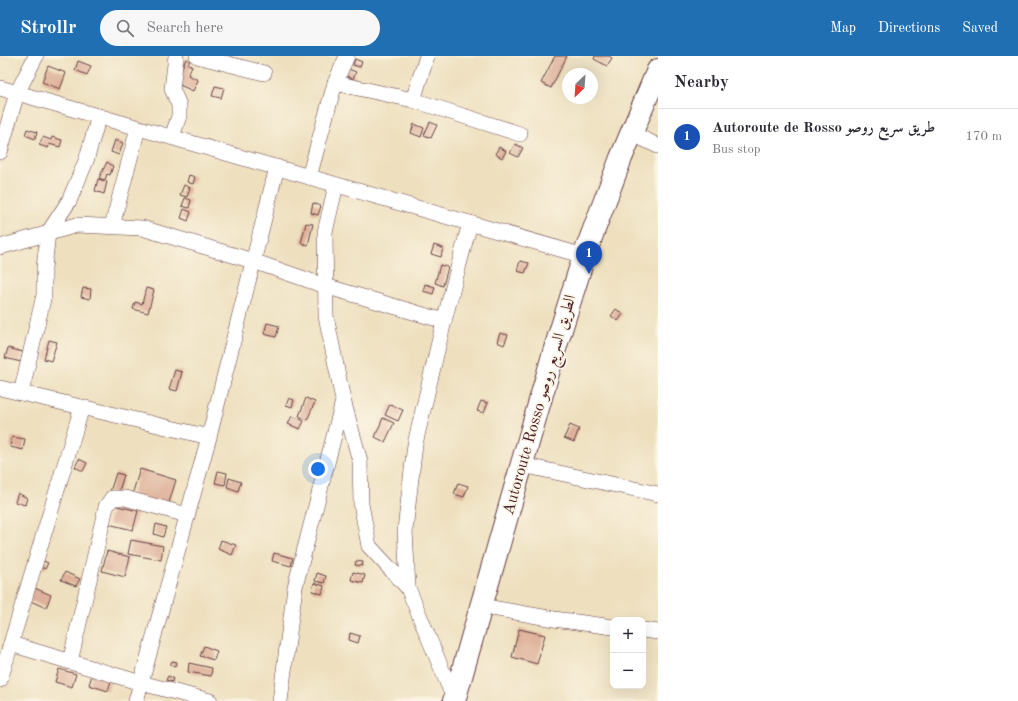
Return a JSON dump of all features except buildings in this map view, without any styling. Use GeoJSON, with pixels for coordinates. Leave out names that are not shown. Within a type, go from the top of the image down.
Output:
{"type":"FeatureCollection","features":[{"type":"Feature","properties":{"kind":"highway","name":"Autoroute Rosso الطريق السريع روصو"},"geometry":{"type":"LineString","coordinates":[[455,701],[481,606],[584,256],[631,133],[658,70]]}},
{"type":"Feature","properties":{"kind":"street"},"geometry":{"type":"LineString","coordinates":[[0,152],[17,92],[36,56]]}},
{"type":"Feature","properties":{"kind":"street"},"geometry":{"type":"LineString","coordinates":[[172,137],[179,116],[179,105],[172,89],[176,56]]}},
{"type":"Feature","properties":{"kind":"street"},"geometry":{"type":"LineString","coordinates":[[198,56],[264,73]]}},
{"type":"Feature","properties":{"kind":"street"},"geometry":{"type":"LineString","coordinates":[[309,177],[335,83],[347,56]]}},
{"type":"Feature","properties":{"kind":"street"},"geometry":{"type":"LineString","coordinates":[[412,100],[427,56]]}},
{"type":"Feature","properties":{"kind":"street"},"geometry":{"type":"LineString","coordinates":[[335,83],[412,100],[520,134]]}},
{"type":"Feature","properties":{"kind":"street"},"geometry":{"type":"LineString","coordinates":[[0,88],[584,256]]}},
{"type":"Feature","properties":{"kind":"street"},"geometry":{"type":"LineString","coordinates":[[21,392],[44,295],[44,268],[48,233],[69,201],[86,161],[99,116]]}},
{"type":"Feature","properties":{"kind":"street"},"geometry":{"type":"LineString","coordinates":[[112,226],[138,128]]}},
{"type":"Feature","properties":{"kind":"street"},"geometry":{"type":"LineString","coordinates":[[631,133],[658,146]]}},
{"type":"Feature","properties":{"kind":"street"},"geometry":{"type":"LineString","coordinates":[[136,701],[209,437],[277,167]]}},
{"type":"Feature","properties":{"kind":"street"},"geometry":{"type":"LineString","coordinates":[[336,184],[325,232],[326,316],[343,400],[360,461],[361,504],[369,546],[408,588]]}},
{"type":"Feature","properties":{"kind":"street"},"geometry":{"type":"LineString","coordinates":[[455,701],[408,588],[405,530],[415,444],[444,321],[470,223]]}},
{"type":"Feature","properties":{"kind":"street"},"geometry":{"type":"LineString","coordinates":[[0,247],[77,225],[142,228],[253,261],[325,286],[444,321]]}},
{"type":"Feature","properties":{"kind":"street"},"geometry":{"type":"LineString","coordinates":[[0,388],[209,437]]}},
{"type":"Feature","properties":{"kind":"street"},"geometry":{"type":"LineString","coordinates":[[280,701],[295,587],[343,400]]}},
{"type":"Feature","properties":{"kind":"street"},"geometry":{"type":"LineString","coordinates":[[0,680],[82,407]]}},
{"type":"Feature","properties":{"kind":"street"},"geometry":{"type":"LineString","coordinates":[[522,465],[658,494]]}},
{"type":"Feature","properties":{"kind":"street"},"geometry":{"type":"LineString","coordinates":[[70,662],[106,507],[112,498],[125,498],[187,515]]}},
{"type":"Feature","properties":{"kind":"street"},"geometry":{"type":"LineString","coordinates":[[481,606],[554,619],[610,626]]}},
{"type":"Feature","properties":{"kind":"street"},"geometry":{"type":"LineString","coordinates":[[646,630],[658,632]]}},
{"type":"Feature","properties":{"kind":"street"},"geometry":{"type":"LineString","coordinates":[[10,644],[141,684],[210,701]]}},
{"type":"Feature","properties":{"kind":"place","name":"Autoroute de Rosso طريق سريع روصو"},"geometry":{"type":"Point","coordinates":[589,274]}}]}
